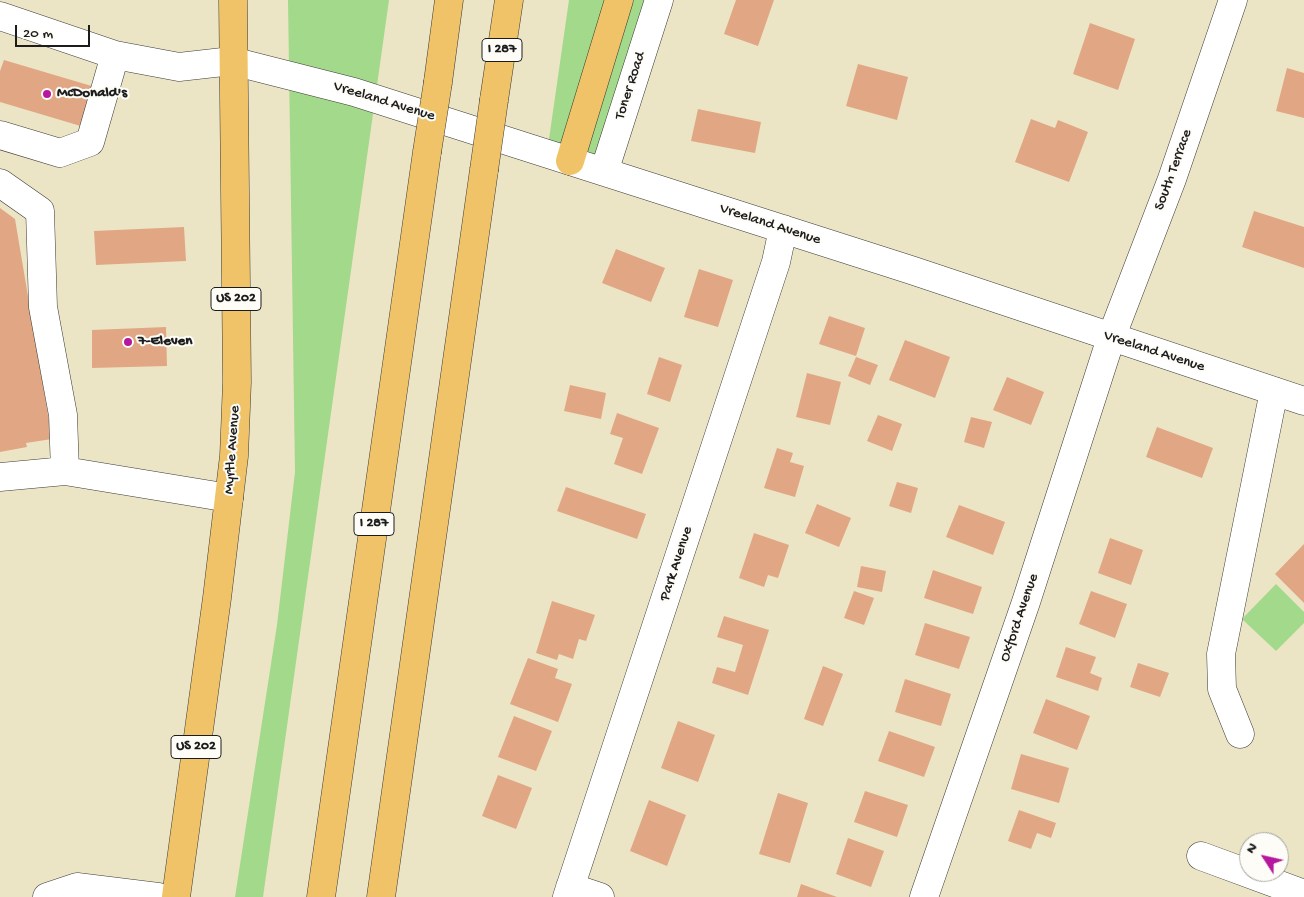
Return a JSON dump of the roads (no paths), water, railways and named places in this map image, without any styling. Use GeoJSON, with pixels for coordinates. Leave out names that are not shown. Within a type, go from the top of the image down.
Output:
{"type":"FeatureCollection","features":[{"type":"Feature","properties":{"kind":"main road","name":"Myrtle Avenue"},"geometry":{"type":"LineString","coordinates":[[176,897],[234,456],[237,382],[232,0]]}},
{"type":"Feature","properties":{"kind":"main road","name":"I 287"},"geometry":{"type":"LineString","coordinates":[[321,897],[449,0]]}},
{"type":"Feature","properties":{"kind":"main road","name":"I 287"},"geometry":{"type":"LineString","coordinates":[[381,897],[509,0]]}},
{"type":"Feature","properties":{"kind":"main road"},"geometry":{"type":"LineString","coordinates":[[570,161],[619,0]]}},
{"type":"Feature","properties":{"kind":"street","name":"Toner Road"},"geometry":{"type":"LineString","coordinates":[[604,172],[659,0]]}},
{"type":"Feature","properties":{"kind":"street","name":"South Terrace"},"geometry":{"type":"LineString","coordinates":[[1111,338],[1172,178],[1233,0]]}},
{"type":"Feature","properties":{"kind":"street"},"geometry":{"type":"LineString","coordinates":[[0,16],[115,55],[179,67],[232,61]]}},
{"type":"Feature","properties":{"kind":"street"},"geometry":{"type":"LineString","coordinates":[[0,135],[60,153],[90,142],[115,55]]}},
{"type":"Feature","properties":{"kind":"street","name":"Vreeland Avenue"},"geometry":{"type":"LineString","coordinates":[[232,61],[354,92],[783,229],[1304,401]]}},
{"type":"Feature","properties":{"kind":"street"},"geometry":{"type":"LineString","coordinates":[[0,183],[40,211],[43,307],[63,415],[65,471]]}},
{"type":"Feature","properties":{"kind":"street","name":"Park Avenue"},"geometry":{"type":"LineString","coordinates":[[569,892],[776,262],[783,229]]}},
{"type":"Feature","properties":{"kind":"street","name":"Oxford Avenue"},"geometry":{"type":"LineString","coordinates":[[924,897],[1026,602],[1111,338]]}},
{"type":"Feature","properties":{"kind":"street"},"geometry":{"type":"LineString","coordinates":[[1240,734],[1222,689],[1221,654],[1274,391]]}},
{"type":"Feature","properties":{"kind":"street"},"geometry":{"type":"LineString","coordinates":[[0,477],[65,471],[229,498]]}},
{"type":"Feature","properties":{"kind":"street"},"geometry":{"type":"LineString","coordinates":[[1201,856],[1304,894]]}},
{"type":"Feature","properties":{"kind":"street"},"geometry":{"type":"LineString","coordinates":[[47,897],[77,887],[158,897]]}},
{"type":"Feature","properties":{"kind":"street"},"geometry":{"type":"LineString","coordinates":[[569,892],[600,897]]}},
{"type":"Feature","properties":{"kind":"place","name":"McDonald's"},"geometry":{"type":"Point","coordinates":[47,94]}},
{"type":"Feature","properties":{"kind":"place","name":"7-Eleven"},"geometry":{"type":"Point","coordinates":[128,342]}}]}
